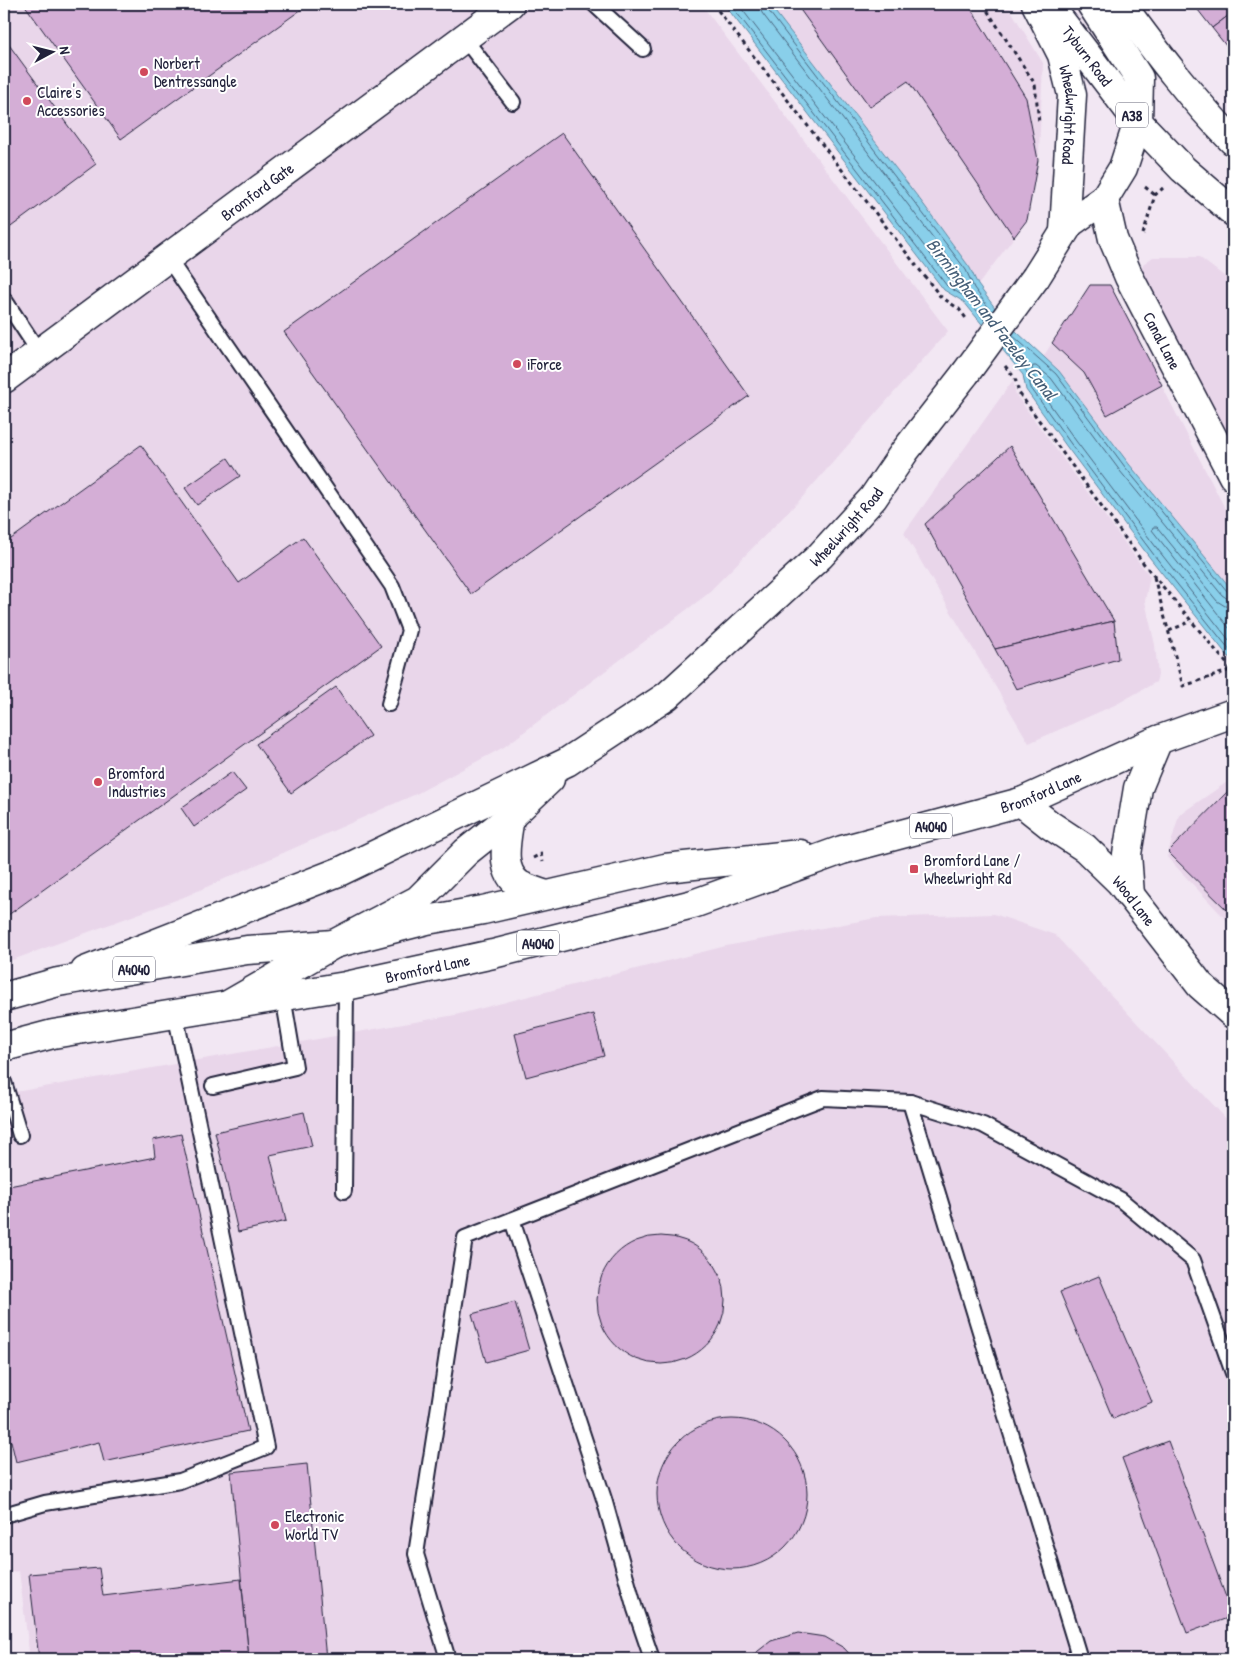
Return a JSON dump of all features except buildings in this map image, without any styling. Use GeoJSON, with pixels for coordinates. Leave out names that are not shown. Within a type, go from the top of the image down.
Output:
{"type":"FeatureCollection","features":[{"type":"Feature","properties":{"kind":"main road","name":"Bromford Gate"},"geometry":{"type":"LineString","coordinates":[[4,378],[510,4]]}},
{"type":"Feature","properties":{"kind":"main road","name":"Wheelwright Road"},"geometry":{"type":"LineString","coordinates":[[1036,4],[1062,55],[1072,95],[1064,231]]}},
{"type":"Feature","properties":{"kind":"main road","name":"Tyburn Road"},"geometry":{"type":"LineString","coordinates":[[1048,4],[1138,122],[1183,169],[1233,212]]}},
{"type":"Feature","properties":{"kind":"main road","name":"Wheelwright Road"},"geometry":{"type":"LineString","coordinates":[[567,762],[667,696],[820,556],[873,498],[905,451],[966,374],[1036,276],[1070,223],[1104,199],[1123,168],[1138,122],[1139,78],[1091,4]]}},
{"type":"Feature","properties":{"kind":"main road"},"geometry":{"type":"LineString","coordinates":[[1121,4],[1161,59],[1233,141]]}},
{"type":"Feature","properties":{"kind":"main road","name":"Canal Lane"},"geometry":{"type":"LineString","coordinates":[[1104,199],[1113,239],[1129,277],[1233,476]]}},
{"type":"Feature","properties":{"kind":"main road","name":"Bromford Lane"},"geometry":{"type":"LineString","coordinates":[[4,1047],[53,1034],[346,986],[493,954],[693,904],[842,850],[1020,802],[1158,740],[1229,714]]}},
{"type":"Feature","properties":{"kind":"main road"},"geometry":{"type":"LineString","coordinates":[[1130,895],[1126,854],[1138,788],[1158,740]]}},
{"type":"Feature","properties":{"kind":"main road"},"geometry":{"type":"LineString","coordinates":[[227,1005],[334,944],[418,900],[466,852],[510,817],[567,762]]}},
{"type":"Feature","properties":{"kind":"main road"},"geometry":{"type":"LineString","coordinates":[[58,982],[341,871],[567,762]]}},
{"type":"Feature","properties":{"kind":"main road","name":"Wood Lane"},"geometry":{"type":"LineString","coordinates":[[1020,802],[1085,848],[1120,882],[1200,985],[1233,1014]]}},
{"type":"Feature","properties":{"kind":"main road"},"geometry":{"type":"LineString","coordinates":[[510,817],[506,849],[507,870],[519,884],[546,895]]}},
{"type":"Feature","properties":{"kind":"main road","name":"Bromford Lane"},"geometry":{"type":"LineString","coordinates":[[4,997],[58,982],[247,950],[334,944],[428,920],[484,910],[665,868],[842,850]]}},
{"type":"Feature","properties":{"kind":"lane"},"geometry":{"type":"LineString","coordinates":[[594,4],[643,49]]}},
{"type":"Feature","properties":{"kind":"lane"},"geometry":{"type":"LineString","coordinates":[[464,38],[513,102]]}},
{"type":"Feature","properties":{"kind":"lane"},"geometry":{"type":"LineString","coordinates":[[167,257],[392,586],[409,630],[389,704]]}},
{"type":"Feature","properties":{"kind":"lane"},"geometry":{"type":"LineString","coordinates":[[4,299],[39,352]]}},
{"type":"Feature","properties":{"kind":"lane"},"geometry":{"type":"LineString","coordinates":[[344,1191],[346,986]]}},
{"type":"Feature","properties":{"kind":"lane"},"geometry":{"type":"LineString","coordinates":[[213,1086],[295,1067],[283,996]]}},
{"type":"Feature","properties":{"kind":"lane"},"geometry":{"type":"LineString","coordinates":[[4,1515],[45,1502],[180,1481],[266,1447],[175,1013]]}},
{"type":"Feature","properties":{"kind":"lane"},"geometry":{"type":"LineString","coordinates":[[4,1082],[20,1135]]}},
{"type":"Feature","properties":{"kind":"lane"},"geometry":{"type":"LineString","coordinates":[[448,1659],[416,1554],[464,1238],[823,1098],[910,1102],[983,1125],[1121,1200],[1193,1260],[1233,1373]]}},
{"type":"Feature","properties":{"kind":"lane"},"geometry":{"type":"LineString","coordinates":[[910,1102],[1080,1659]]}},
{"type":"Feature","properties":{"kind":"lane"},"geometry":{"type":"LineString","coordinates":[[512,1220],[604,1499],[634,1609],[652,1659]]}},
{"type":"Feature","properties":{"kind":"path"},"geometry":{"type":"LineString","coordinates":[[1153,574],[1183,686],[1233,670]]}},
{"type":"Feature","properties":{"kind":"path"},"geometry":{"type":"LineString","coordinates":[[1169,631],[1190,621]]}},
{"type":"Feature","properties":{"kind":"shaded area"},"geometry":{"type":"Polygon","coordinates":[[[4,4],[701,4],[948,331],[799,501],[705,596],[504,747],[416,794],[184,897],[4,963],[4,4]]]}},
{"type":"Feature","properties":{"kind":"shaded area"},"geometry":{"type":"Polygon","coordinates":[[[769,4],[1007,4],[1043,63],[1039,152],[1027,220],[978,285],[970,268],[924,205],[769,4]]]}},
{"type":"Feature","properties":{"kind":"shaded area"},"geometry":{"type":"Polygon","coordinates":[[[1153,257],[1199,257],[1233,283],[1233,454],[1140,279],[1143,264],[1153,257]]]}},
{"type":"Feature","properties":{"kind":"shaded area"},"geometry":{"type":"Polygon","coordinates":[[[1090,285],[1110,285],[1233,524],[1233,591],[1129,464],[1059,371],[1043,357],[1090,285]]]}},
{"type":"Feature","properties":{"kind":"shaded area"},"geometry":{"type":"Polygon","coordinates":[[[1013,380],[1016,395],[1150,576],[1145,601],[1155,645],[1158,675],[1156,682],[1117,704],[1029,743],[904,533],[1013,380]]]}},
{"type":"Feature","properties":{"kind":"shaded area"},"geometry":{"type":"Polygon","coordinates":[[[1233,778],[1233,927],[1167,857],[1179,815],[1233,778]]]}},
{"type":"Feature","properties":{"kind":"shaded area"},"geometry":{"type":"Polygon","coordinates":[[[994,914],[1055,935],[1233,1126],[1233,1659],[30,1659],[19,1571],[4,1573],[4,1094],[455,1015],[726,946],[876,918],[994,914]]]}},
{"type":"Feature","properties":{"kind":"water","name":"Birmingham and Fazeley Canal"},"geometry":{"type":"Polygon","coordinates":[[[724,4],[769,4],[924,205],[970,268],[978,285],[1004,320],[1059,371],[1129,464],[1233,591],[1233,660],[1150,558],[1067,447],[1026,390],[1023,375],[964,302],[944,290],[724,4]]]}},
{"type":"Feature","properties":{"kind":"place","name":"Norbert Dentressangle"},"geometry":{"type":"Point","coordinates":[144,72]}},
{"type":"Feature","properties":{"kind":"place","name":"Claire's Accessories"},"geometry":{"type":"Point","coordinates":[27,101]}},
{"type":"Feature","properties":{"kind":"place","name":"iForce"},"geometry":{"type":"Point","coordinates":[517,364]}},
{"type":"Feature","properties":{"kind":"place","name":"Bromford Industries"},"geometry":{"type":"Point","coordinates":[98,782]}},
{"type":"Feature","properties":{"kind":"place","name":"Bromford Lane / Wheelwright Rd"},"geometry":{"type":"Point","coordinates":[914,869]}},
{"type":"Feature","properties":{"kind":"place","name":"Electronic World TV"},"geometry":{"type":"Point","coordinates":[275,1525]}}]}
